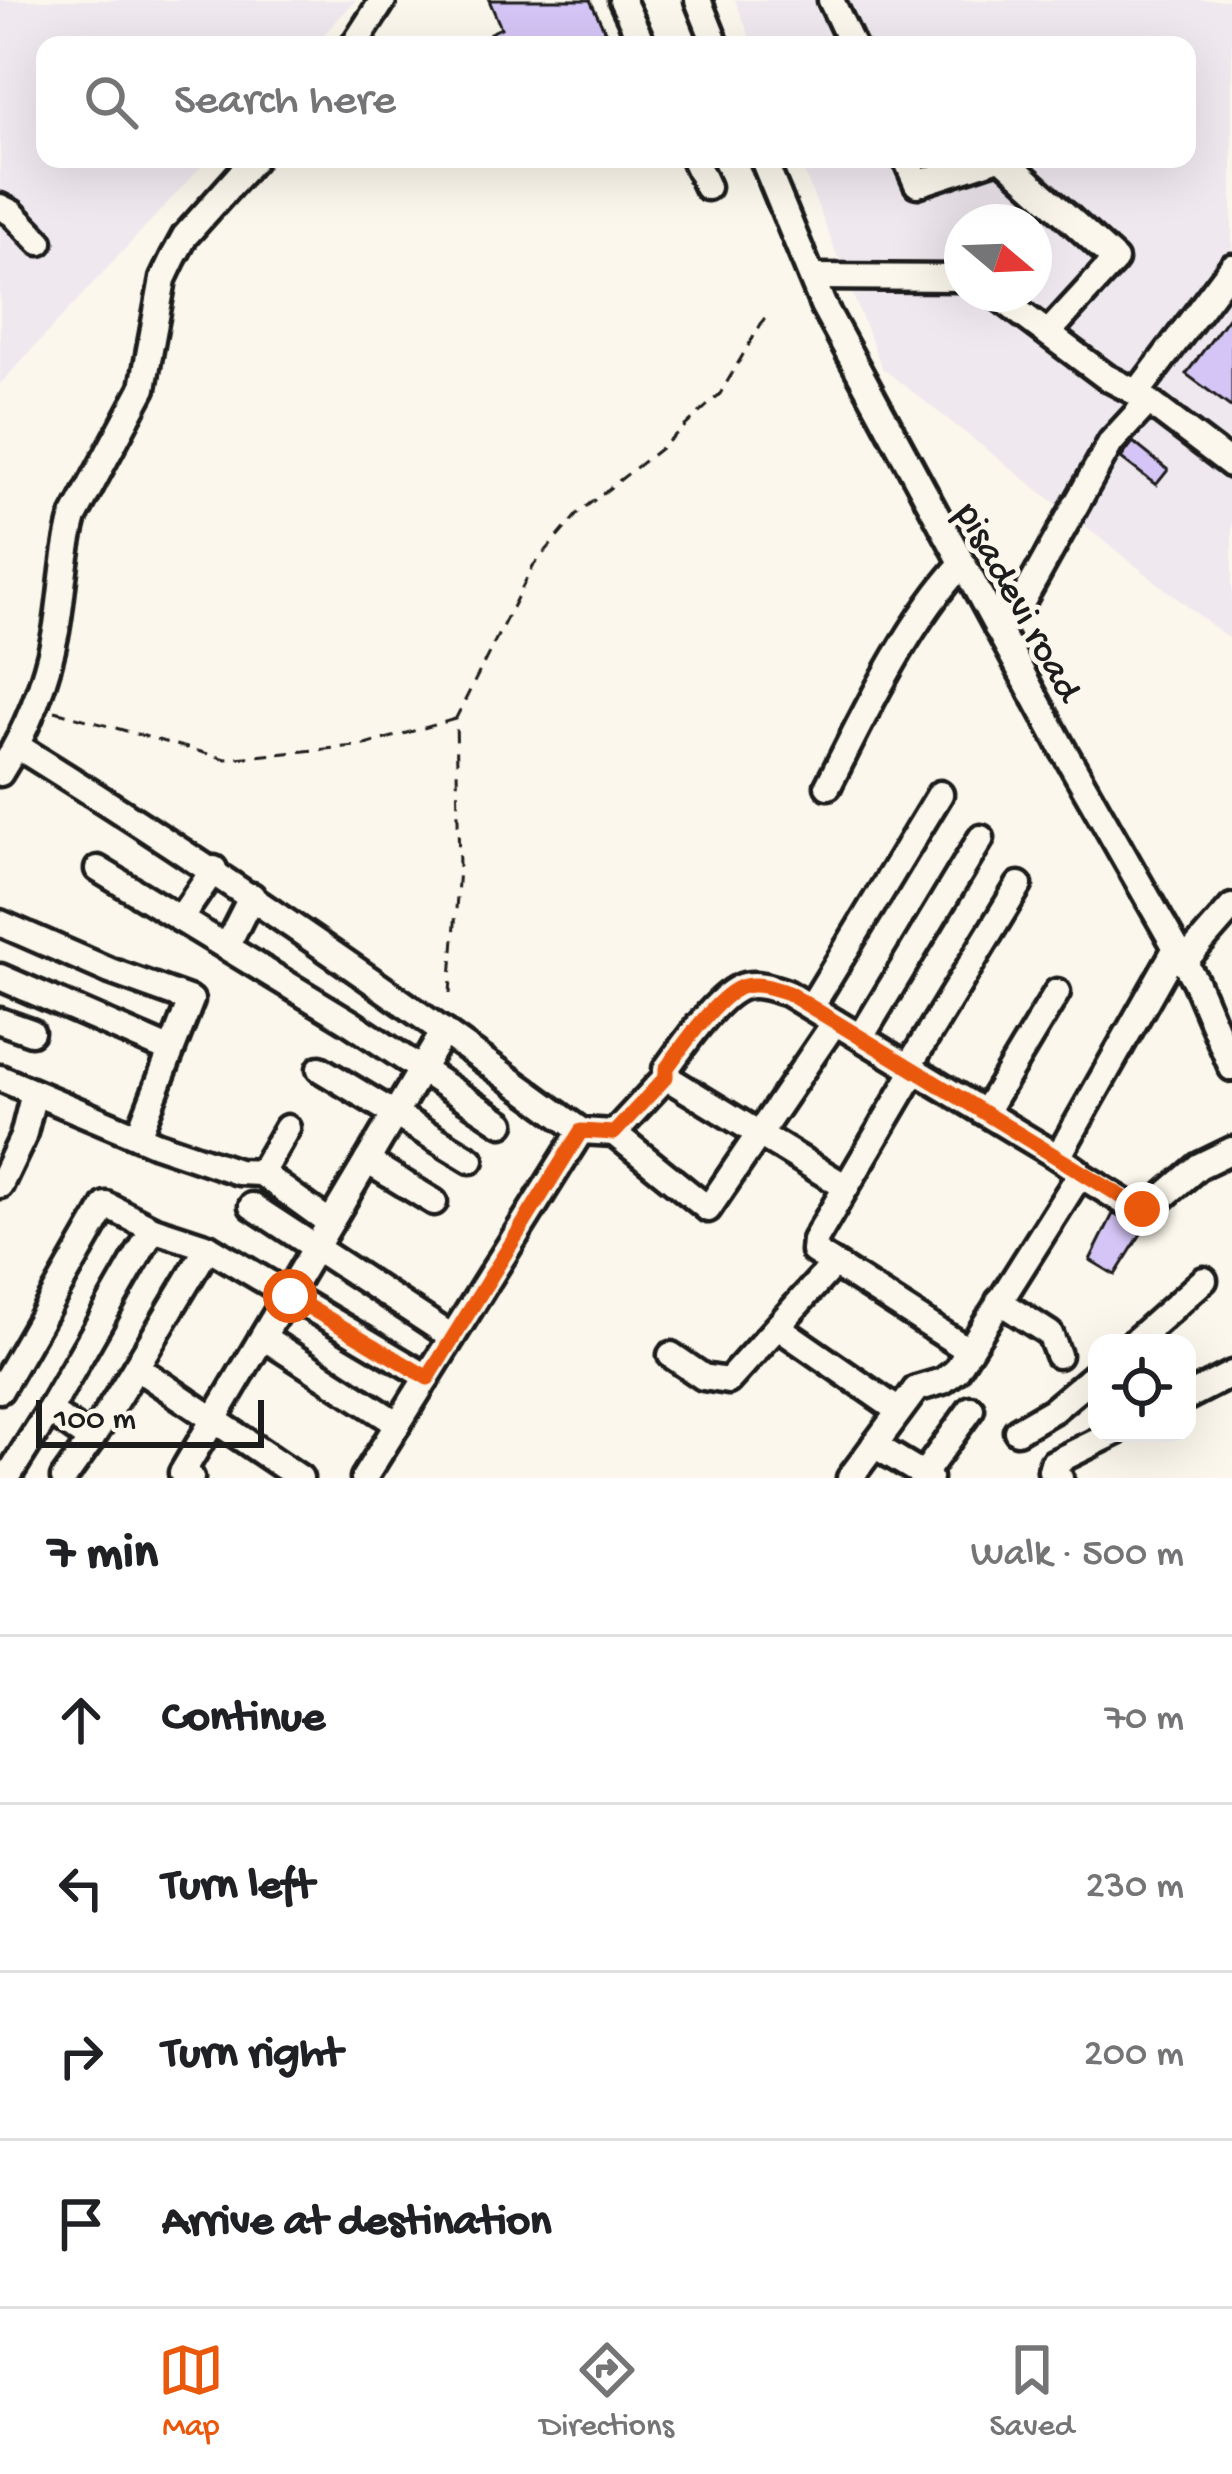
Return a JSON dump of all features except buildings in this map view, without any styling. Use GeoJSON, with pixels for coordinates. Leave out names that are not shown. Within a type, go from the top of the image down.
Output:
{"type":"FeatureCollection","features":[{"type":"Feature","properties":{"kind":"street"},"geometry":{"type":"LineString","coordinates":[[360,36],[382,0]]}},
{"type":"Feature","properties":{"kind":"street"},"geometry":{"type":"LineString","coordinates":[[622,0],[639,36]]}},
{"type":"Feature","properties":{"kind":"street"},"geometry":{"type":"LineString","coordinates":[[698,0],[712,36]]}},
{"type":"Feature","properties":{"kind":"street"},"geometry":{"type":"LineString","coordinates":[[831,0],[848,36]]}},
{"type":"Feature","properties":{"kind":"street"},"geometry":{"type":"LineString","coordinates":[[0,773],[36,706],[56,631],[74,517],[143,388],[163,279],[185,236],[246,168]]}},
{"type":"Feature","properties":{"kind":"street"},"geometry":{"type":"LineString","coordinates":[[698,168],[707,187]]}},
{"type":"Feature","properties":{"kind":"street","name":"pisadevi road"},"geometry":{"type":"LineString","coordinates":[[767,168],[812,277],[962,564],[1179,956],[1232,1068]]}},
{"type":"Feature","properties":{"kind":"street"},"geometry":{"type":"LineString","coordinates":[[909,168],[917,184],[966,168]]}},
{"type":"Feature","properties":{"kind":"street"},"geometry":{"type":"LineString","coordinates":[[1014,168],[1115,260],[1048,333]]}},
{"type":"Feature","properties":{"kind":"street"},"geometry":{"type":"LineString","coordinates":[[0,207],[40,242]]}},
{"type":"Feature","properties":{"kind":"street"},"geometry":{"type":"LineString","coordinates":[[997,628],[1023,600],[1111,442],[1232,267]]}},
{"type":"Feature","properties":{"kind":"street"},"geometry":{"type":"LineString","coordinates":[[812,277],[944,278]]}},
{"type":"Feature","properties":{"kind":"street"},"geometry":{"type":"LineString","coordinates":[[1019,312],[1232,466]]}},
{"type":"Feature","properties":{"kind":"street"},"geometry":{"type":"LineString","coordinates":[[829,786],[864,714],[941,589],[962,564]]}},
{"type":"Feature","properties":{"kind":"street"},"geometry":{"type":"LineString","coordinates":[[17,746],[214,869],[581,1131],[614,1133],[708,1209],[835,1022]]}},
{"type":"Feature","properties":{"kind":"street"},"geometry":{"type":"LineString","coordinates":[[811,1007],[940,794]]}},
{"type":"Feature","properties":{"kind":"street"},"geometry":{"type":"LineString","coordinates":[[861,1037],[981,838]]}},
{"type":"Feature","properties":{"kind":"street"},"geometry":{"type":"LineString","coordinates":[[98,868],[502,1124]]}},
{"type":"Feature","properties":{"kind":"street"},"geometry":{"type":"LineString","coordinates":[[181,919],[214,869]]}},
{"type":"Feature","properties":{"kind":"street"},"geometry":{"type":"LineString","coordinates":[[968,1350],[833,1265],[814,1251],[814,1240],[1019,885]]}},
{"type":"Feature","properties":{"kind":"street"},"geometry":{"type":"LineString","coordinates":[[226,947],[252,896]]}},
{"type":"Feature","properties":{"kind":"street"},"geometry":{"type":"LineString","coordinates":[[1058,1157],[1179,956],[1232,907]]}},
{"type":"Feature","properties":{"kind":"street"},"geometry":{"type":"LineString","coordinates":[[0,923],[191,1000],[138,1136]]}},
{"type":"Feature","properties":{"kind":"street"},"geometry":{"type":"LineString","coordinates":[[0,977],[171,1051]]}},
{"type":"Feature","properties":{"kind":"street"},"geometry":{"type":"LineString","coordinates":[[614,1133],[666,1077],[666,1069],[698,1025],[740,987],[767,986],[811,1007],[985,1112],[1134,1208],[1150,1208],[1199,1166],[1232,1150]]}},
{"type":"Feature","properties":{"kind":"street"},"geometry":{"type":"LineString","coordinates":[[985,1112],[1057,992]]}},
{"type":"Feature","properties":{"kind":"street"},"geometry":{"type":"LineString","coordinates":[[0,1021],[31,1032]]}},
{"type":"Feature","properties":{"kind":"street"},"geometry":{"type":"LineString","coordinates":[[191,1478],[182,1473],[445,1031]]}},
{"type":"Feature","properties":{"kind":"street"},"geometry":{"type":"LineString","coordinates":[[320,1069],[471,1160]]}},
{"type":"Feature","properties":{"kind":"street"},"geometry":{"type":"LineString","coordinates":[[666,1077],[846,1187]]}},
{"type":"Feature","properties":{"kind":"street"},"geometry":{"type":"LineString","coordinates":[[0,1078],[138,1136],[238,1172],[261,1173],[330,1223]]}},
{"type":"Feature","properties":{"kind":"street"},"geometry":{"type":"LineString","coordinates":[[0,1185],[23,1137],[34,1093]]}},
{"type":"Feature","properties":{"kind":"street"},"geometry":{"type":"LineString","coordinates":[[261,1173],[287,1128]]}},
{"type":"Feature","properties":{"kind":"street"},"geometry":{"type":"LineString","coordinates":[[364,1478],[581,1131]]}},
{"type":"Feature","properties":{"kind":"street"},"geometry":{"type":"LineString","coordinates":[[367,1161],[434,1202]]}},
{"type":"Feature","properties":{"kind":"street"},"geometry":{"type":"LineString","coordinates":[[850,1478],[919,1386],[951,1376],[1079,1174]]}},
{"type":"Feature","properties":{"kind":"street"},"geometry":{"type":"LineString","coordinates":[[0,1390],[106,1205],[208,1247],[428,1378]]}},
{"type":"Feature","properties":{"kind":"street"},"geometry":{"type":"LineString","coordinates":[[251,1206],[452,1337]]}},
{"type":"Feature","properties":{"kind":"street"},"geometry":{"type":"LineString","coordinates":[[7,1478],[153,1228]]}},
{"type":"Feature","properties":{"kind":"street"},"geometry":{"type":"LineString","coordinates":[[64,1478],[208,1247]]}},
{"type":"Feature","properties":{"kind":"street"},"geometry":{"type":"LineString","coordinates":[[671,1355],[703,1377],[728,1382],[833,1265]]}},
{"type":"Feature","properties":{"kind":"street"},"geometry":{"type":"LineString","coordinates":[[1143,1334],[1204,1280]]}},
{"type":"Feature","properties":{"kind":"street"},"geometry":{"type":"LineString","coordinates":[[999,1301],[1050,1334],[1058,1354]]}},
{"type":"Feature","properties":{"kind":"street"},"geometry":{"type":"LineString","coordinates":[[778,1328],[899,1411]]}},
{"type":"Feature","properties":{"kind":"street"},"geometry":{"type":"LineString","coordinates":[[263,1337],[398,1424]]}},
{"type":"Feature","properties":{"kind":"street"},"geometry":{"type":"LineString","coordinates":[[136,1367],[300,1478]]}},
{"type":"Feature","properties":{"kind":"street"},"geometry":{"type":"LineString","coordinates":[[1196,1393],[1232,1375]]}},
{"type":"Feature","properties":{"kind":"street"},"geometry":{"type":"LineString","coordinates":[[1017,1430],[1053,1410],[1088,1381]]}},
{"type":"Feature","properties":{"kind":"street"},"geometry":{"type":"LineString","coordinates":[[874,1445],[924,1477],[971,1409]]}},
{"type":"Feature","properties":{"kind":"street"},"geometry":{"type":"LineString","coordinates":[[49,1411],[91,1440]]}},
{"type":"Feature","properties":{"kind":"street"},"geometry":{"type":"LineString","coordinates":[[1058,1478],[1051,1470],[1053,1463],[1096,1442]]}},
{"type":"Feature","properties":{"kind":"path"},"geometry":{"type":"LineString","coordinates":[[450,993],[459,868],[456,718],[533,566],[579,512],[720,394],[768,312]]}},
{"type":"Feature","properties":{"kind":"path"},"geometry":{"type":"LineString","coordinates":[[36,706],[226,759],[365,745],[456,718]]}},
{"type":"Feature","properties":{"kind":"shaded area"},"geometry":{"type":"Polygon","coordinates":[[[0,0],[356,0],[322,36],[36,36],[36,168],[200,168],[0,384],[0,0]]]}},
{"type":"Feature","properties":{"kind":"shaded area"},"geometry":{"type":"Polygon","coordinates":[[[735,0],[1232,0],[1232,641],[882,368],[803,168],[1196,168],[1196,36],[749,36],[735,0]]]}},
{"type":"Feature","properties":{"kind":"route"},"geometry":{"type":"LineString","coordinates":[[290,1296],[428,1378],[581,1131],[614,1133],[666,1077],[666,1069],[698,1025],[740,987],[767,986],[788,993],[1142,1209]]}}]}
